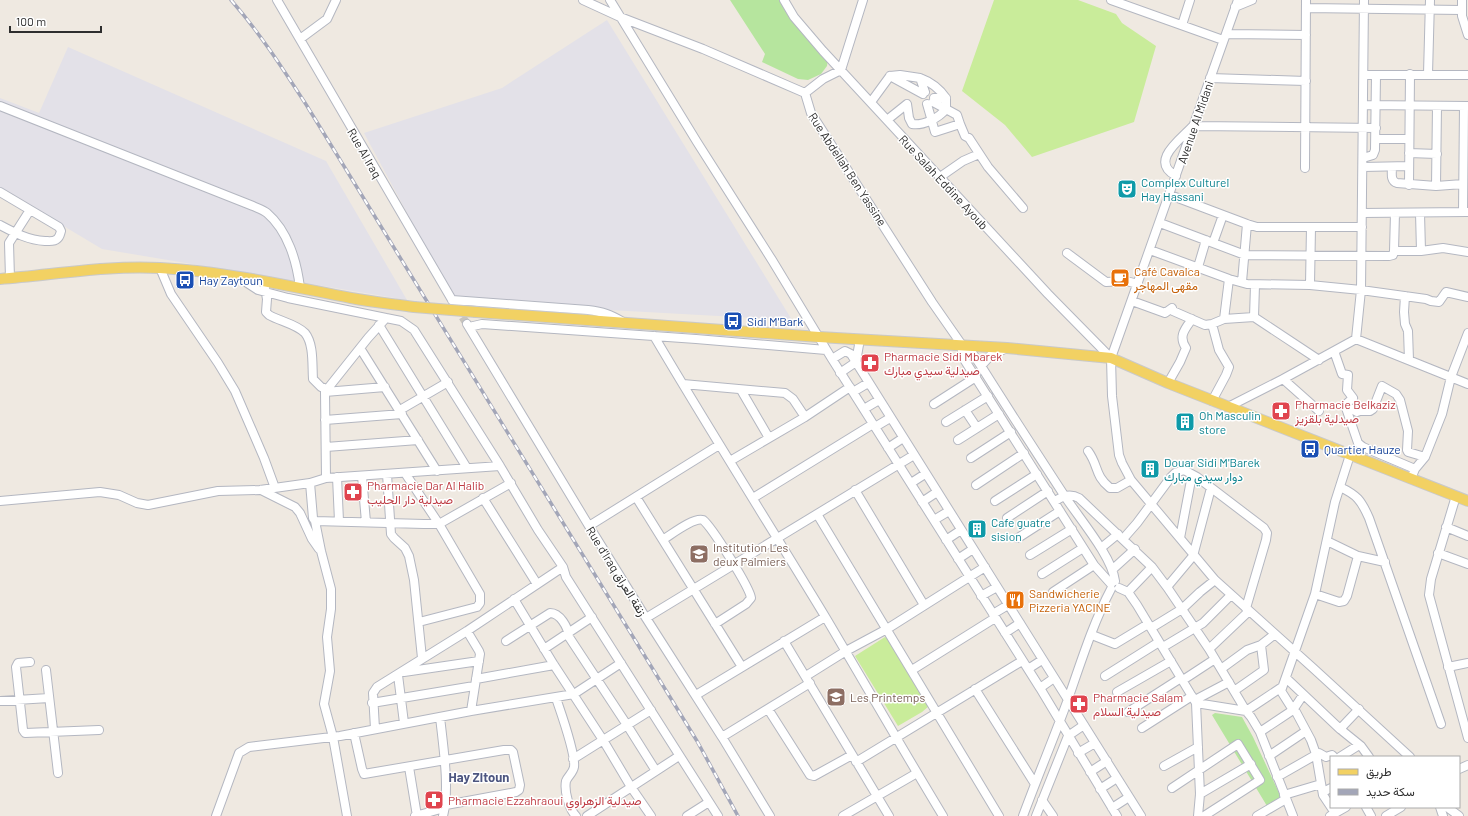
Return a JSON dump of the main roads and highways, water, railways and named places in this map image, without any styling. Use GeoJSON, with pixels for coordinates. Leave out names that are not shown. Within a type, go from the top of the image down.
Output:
{"type":"FeatureCollection","features":[{"type":"Feature","properties":{"kind":"main road"},"geometry":{"type":"LineString","coordinates":[[5,278],[112,268],[160,268],[208,272],[263,281],[353,299],[414,307],[819,337],[1007,348],[1111,358],[1212,401],[1468,500]]}},
{"type":"Feature","properties":{"kind":"tunnel"},"geometry":{"type":"LineString","coordinates":[[456,307],[467,324]]}},
{"type":"Feature","properties":{"kind":"railway"},"geometry":{"type":"LineString","coordinates":[[231,0],[261,38],[307,106],[697,741],[738,816]]}},
{"type":"Feature","properties":{"kind":"place","name":"Complex Culturel Hay Hassani"},"geometry":{"type":"Point","coordinates":[1127,189]}},
{"type":"Feature","properties":{"kind":"place","name":"Café Cavalca مقهى المهاجر"},"geometry":{"type":"Point","coordinates":[1120,278]}},
{"type":"Feature","properties":{"kind":"place","name":"Hay Zaytoun"},"geometry":{"type":"Point","coordinates":[185,280]}},
{"type":"Feature","properties":{"kind":"place","name":"Sidi M'Bark"},"geometry":{"type":"Point","coordinates":[733,321]}},
{"type":"Feature","properties":{"kind":"place","name":"Pharmacie Sidi Mbarek صيدلية سيدي مبارك"},"geometry":{"type":"Point","coordinates":[870,363]}},
{"type":"Feature","properties":{"kind":"place","name":"Pharmacie Belkaziz صيدلية بلقزيز"},"geometry":{"type":"Point","coordinates":[1281,411]}},
{"type":"Feature","properties":{"kind":"place","name":"Oh Masculin store"},"geometry":{"type":"Point","coordinates":[1185,422]}},
{"type":"Feature","properties":{"kind":"place","name":"Quartier Hauze"},"geometry":{"type":"Point","coordinates":[1310,449]}},
{"type":"Feature","properties":{"kind":"place","name":"Douar Sidi M'Barek دوار سيدي مبارك"},"geometry":{"type":"Point","coordinates":[1150,469]}},
{"type":"Feature","properties":{"kind":"place","name":"Pharmacie Dar Al Halib صيدلية دار الحليب"},"geometry":{"type":"Point","coordinates":[353,492]}},
{"type":"Feature","properties":{"kind":"place","name":"Cafe guatre sision"},"geometry":{"type":"Point","coordinates":[977,529]}},
{"type":"Feature","properties":{"kind":"place","name":"Institution Les deux Palmiers"},"geometry":{"type":"Point","coordinates":[699,554]}},
{"type":"Feature","properties":{"kind":"place","name":"Sandwicherie Pizzeria YACINE"},"geometry":{"type":"Point","coordinates":[1015,600]}},
{"type":"Feature","properties":{"kind":"place","name":"Les Printemps"},"geometry":{"type":"Point","coordinates":[836,697]}},
{"type":"Feature","properties":{"kind":"place","name":"Pharmacie Salam صيدلية السلام"},"geometry":{"type":"Point","coordinates":[1079,704]}},
{"type":"Feature","properties":{"kind":"place","name":"Pharmacie Ezzahraoui صيدلية الزهراوي"},"geometry":{"type":"Point","coordinates":[434,800]}},
{"type":"Feature","properties":{"kind":"district","name":"Hay Zitoun"},"geometry":{"type":"Point","coordinates":[479,777]}}]}
